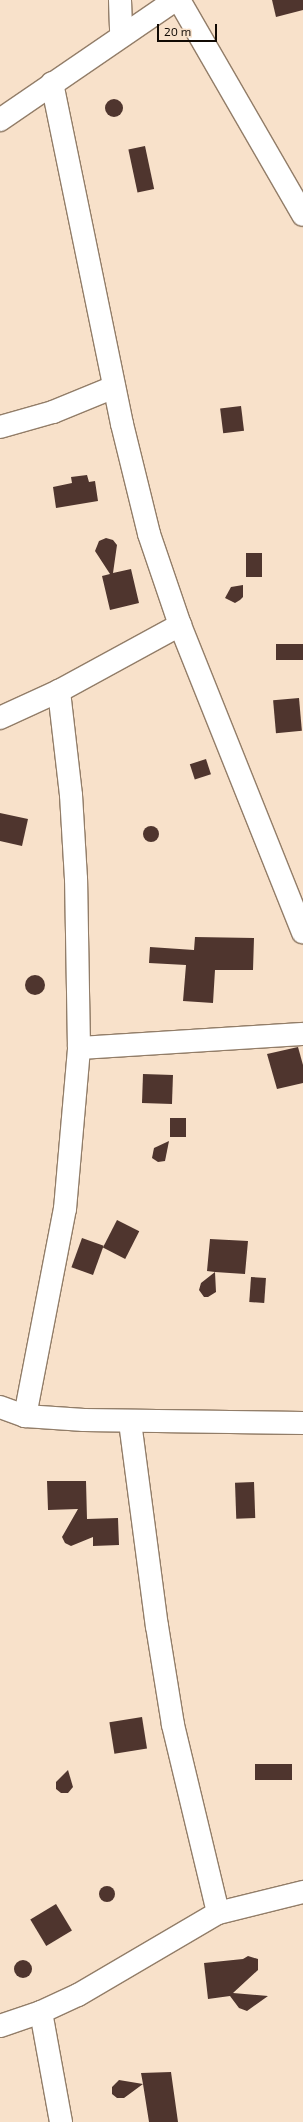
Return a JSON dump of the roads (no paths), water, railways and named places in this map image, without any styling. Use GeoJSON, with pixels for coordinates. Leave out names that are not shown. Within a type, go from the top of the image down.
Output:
{"type":"FeatureCollection","features":[{"type":"Feature","properties":{"kind":"street"},"geometry":{"type":"LineString","coordinates":[[120,0],[121,36]]}},
{"type":"Feature","properties":{"kind":"street"},"geometry":{"type":"LineString","coordinates":[[0,120],[52,83],[176,0]]}},
{"type":"Feature","properties":{"kind":"street"},"geometry":{"type":"LineString","coordinates":[[179,0],[303,215]]}},
{"type":"Feature","properties":{"kind":"street"},"geometry":{"type":"LineString","coordinates":[[52,83],[114,387],[149,534],[180,625],[303,932]]}},
{"type":"Feature","properties":{"kind":"street"},"geometry":{"type":"LineString","coordinates":[[0,427],[53,412],[114,387]]}},
{"type":"Feature","properties":{"kind":"street"},"geometry":{"type":"LineString","coordinates":[[0,718],[59,691],[180,625]]}},
{"type":"Feature","properties":{"kind":"street"},"geometry":{"type":"LineString","coordinates":[[25,1416],[65,1209],[79,1048],[76,878],[71,795],[59,691]]}},
{"type":"Feature","properties":{"kind":"street"},"geometry":{"type":"LineString","coordinates":[[79,1048],[303,1034]]}},
{"type":"Feature","properties":{"kind":"street"},"geometry":{"type":"LineString","coordinates":[[0,1407],[25,1416],[130,1422],[303,1423]]}},
{"type":"Feature","properties":{"kind":"street"},"geometry":{"type":"LineString","coordinates":[[130,1422],[157,1626],[173,1725],[218,1913]]}},
{"type":"Feature","properties":{"kind":"street"},"geometry":{"type":"LineString","coordinates":[[0,2026],[41,2012],[78,1995],[218,1913],[303,1892]]}},
{"type":"Feature","properties":{"kind":"street"},"geometry":{"type":"LineString","coordinates":[[41,2012],[61,2122]]}}]}
